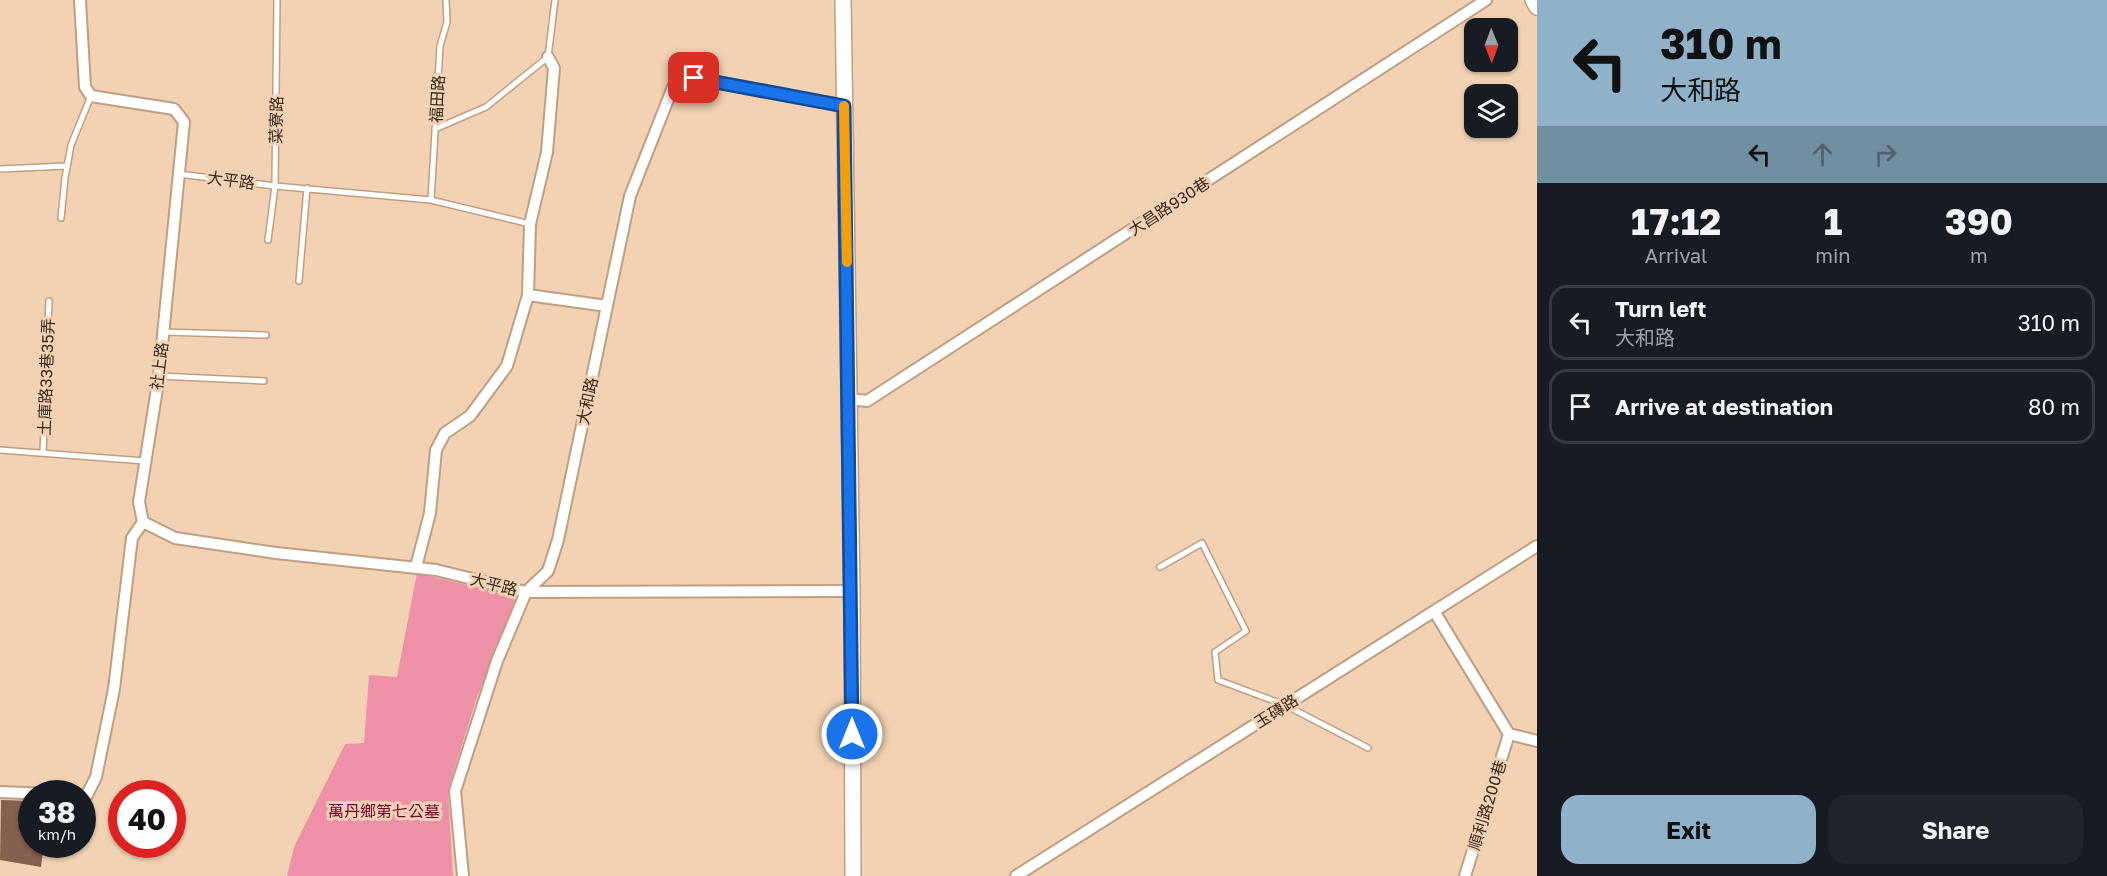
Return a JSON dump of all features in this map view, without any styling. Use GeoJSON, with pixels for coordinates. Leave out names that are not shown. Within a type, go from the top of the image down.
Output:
{"type":"FeatureCollection","features":[{"type":"Feature","properties":{"kind":"street"},"geometry":{"type":"LineString","coordinates":[[80,0],[85,87],[92,96]]}},
{"type":"Feature","properties":{"kind":"street"},"geometry":{"type":"LineString","coordinates":[[843,0],[852,591],[853,876]]}},
{"type":"Feature","properties":{"kind":"street","name":"大昌路930巷"},"geometry":{"type":"LineString","coordinates":[[849,399],[867,401],[1486,0]]}},
{"type":"Feature","properties":{"kind":"street"},"geometry":{"type":"LineString","coordinates":[[1533,0],[1537,7]]}},
{"type":"Feature","properties":{"kind":"street"},"geometry":{"type":"LineString","coordinates":[[416,567],[430,513],[436,450],[446,433],[470,416],[507,366],[528,295],[530,224],[547,152],[554,68],[548,57]]}},
{"type":"Feature","properties":{"kind":"street","name":"大和路"},"geometry":{"type":"LineString","coordinates":[[463,876],[455,791],[497,661],[526,592],[548,571],[558,540],[630,196],[673,87],[694,78],[844,106]]}},
{"type":"Feature","properties":{"kind":"street","name":"社上路"},"geometry":{"type":"LineString","coordinates":[[92,96],[174,109],[183,122],[159,376],[139,502],[143,522],[132,538],[114,689],[94,780]]}},
{"type":"Feature","properties":{"kind":"street"},"geometry":{"type":"LineString","coordinates":[[528,295],[607,306]]}},
{"type":"Feature","properties":{"kind":"street","name":"大平路"},"geometry":{"type":"LineString","coordinates":[[143,522],[175,538],[276,553],[436,570],[526,592],[852,591]]}},
{"type":"Feature","properties":{"kind":"street","name":"玉磚路"},"geometry":{"type":"LineString","coordinates":[[1016,876],[1537,546]]}},
{"type":"Feature","properties":{"kind":"street"},"geometry":{"type":"LineString","coordinates":[[1434,611],[1509,734],[1537,741]]}},
{"type":"Feature","properties":{"kind":"street","name":"順利路200巷"},"geometry":{"type":"LineString","coordinates":[[1465,876],[1509,734]]}},
{"type":"Feature","properties":{"kind":"street"},"geometry":{"type":"LineString","coordinates":[[0,792],[18,793]]}},
{"type":"Feature","properties":{"kind":"lane","name":"菜寮路"},"geometry":{"type":"LineString","coordinates":[[268,240],[275,186],[277,0]]}},
{"type":"Feature","properties":{"kind":"lane","name":"福田路"},"geometry":{"type":"LineString","coordinates":[[431,200],[440,46],[447,22],[446,0]]}},
{"type":"Feature","properties":{"kind":"lane"},"geometry":{"type":"LineString","coordinates":[[435,129],[486,107],[548,57],[555,0]]}},
{"type":"Feature","properties":{"kind":"lane"},"geometry":{"type":"LineString","coordinates":[[61,219],[71,145],[92,96]]}},
{"type":"Feature","properties":{"kind":"lane"},"geometry":{"type":"LineString","coordinates":[[0,169],[67,166]]}},
{"type":"Feature","properties":{"kind":"lane","name":"大平路"},"geometry":{"type":"LineString","coordinates":[[179,174],[275,186],[431,200],[530,224]]}},
{"type":"Feature","properties":{"kind":"lane"},"geometry":{"type":"LineString","coordinates":[[299,281],[307,188]]}},
{"type":"Feature","properties":{"kind":"lane","name":"土庫路33巷35弄"},"geometry":{"type":"LineString","coordinates":[[43,453],[49,301]]}},
{"type":"Feature","properties":{"kind":"lane"},"geometry":{"type":"LineString","coordinates":[[163,332],[266,335]]}},
{"type":"Feature","properties":{"kind":"lane"},"geometry":{"type":"LineString","coordinates":[[159,376],[264,381]]}},
{"type":"Feature","properties":{"kind":"lane"},"geometry":{"type":"LineString","coordinates":[[0,450],[145,461]]}},
{"type":"Feature","properties":{"kind":"lane"},"geometry":{"type":"LineString","coordinates":[[1160,567],[1202,543],[1246,632],[1215,652],[1218,680],[1285,705],[1368,748]]}},
{"type":"Feature","properties":{"kind":"green space","name":"萬丹鄉第七公墓"},"geometry":{"type":"Polygon","coordinates":[[[417,573],[517,597],[476,700],[448,790],[453,876],[287,876],[294,847],[345,744],[364,743],[369,675],[397,677],[417,573]]]}},
{"type":"Feature","properties":{"kind":"building"},"geometry":{"type":"Polygon","coordinates":[[[1,800],[18,801],[18,858],[42,858],[41,867],[0,860],[1,800]]]}},
{"type":"Feature","properties":{"kind":"slow traffic"},"geometry":{"type":"LineString","coordinates":[[844,106],[847,262]]}},
{"type":"Feature","properties":{"kind":"route"},"geometry":{"type":"LineString","coordinates":[[694,78],[844,106],[852,734]]}}]}
